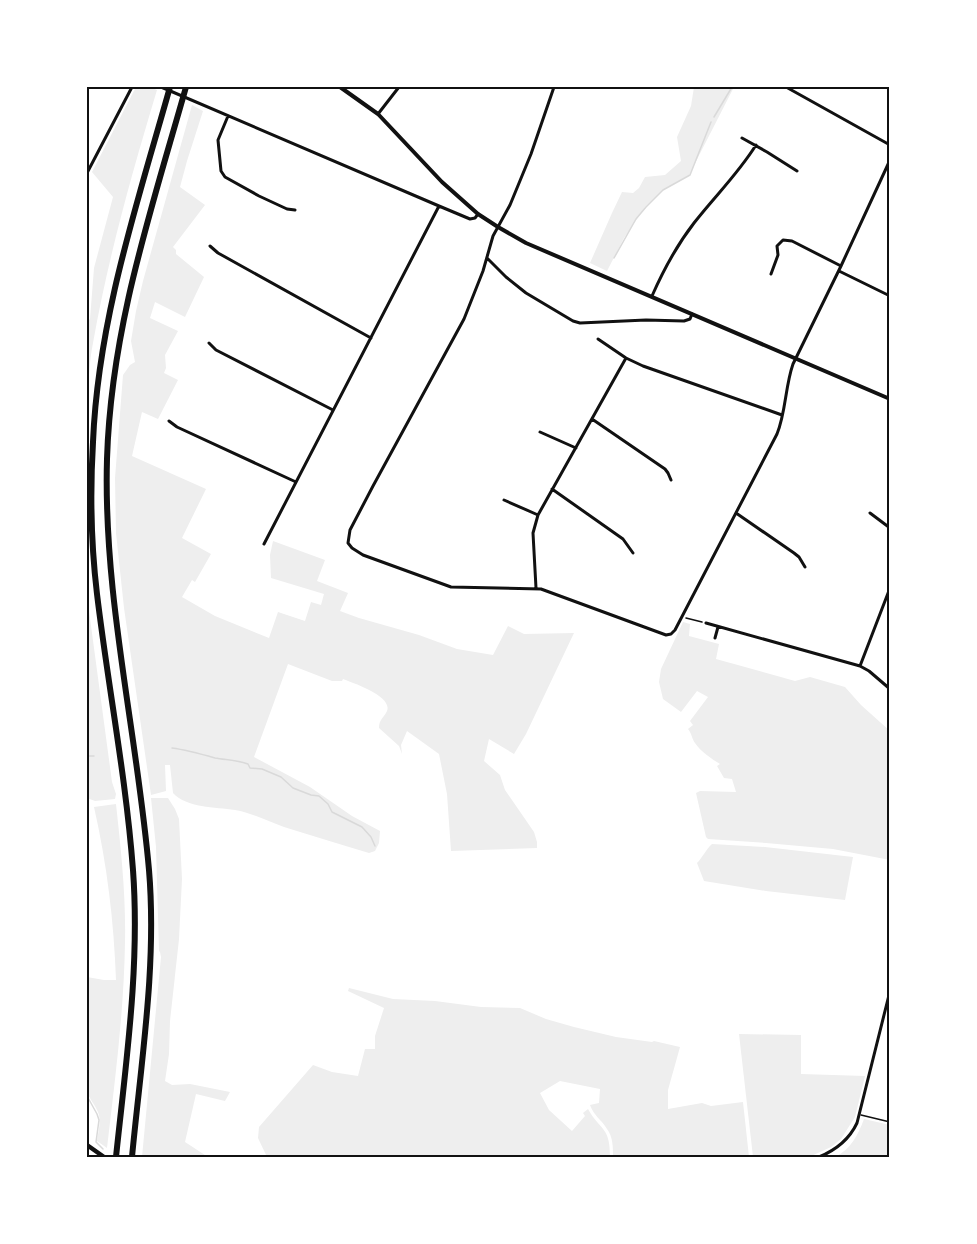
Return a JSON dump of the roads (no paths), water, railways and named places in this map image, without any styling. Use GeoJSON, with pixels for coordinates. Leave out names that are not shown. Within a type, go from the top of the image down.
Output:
{"type":"FeatureCollection","features":[{"type":"Feature","properties":{"kind":"highway"},"geometry":{"type":"LineString","coordinates":[[116,1157],[132,1004],[134,872],[95,568],[91,496],[93,440],[100,360],[112,296],[170,87]]}},
{"type":"Feature","properties":{"kind":"highway"},"geometry":{"type":"LineString","coordinates":[[132,1157],[150,970],[151,920],[143,810],[114,605],[107,523],[107,458],[114,379],[124,315],[185,89]]}},
{"type":"Feature","properties":{"kind":"main road"},"geometry":{"type":"LineString","coordinates":[[87,1145],[104,1157]]}},
{"type":"Feature","properties":{"kind":"street"},"geometry":{"type":"LineString","coordinates":[[87,173],[132,87]]}},
{"type":"Feature","properties":{"kind":"street"},"geometry":{"type":"LineString","coordinates":[[161,87],[470,219],[475,218],[478,214]]}},
{"type":"Feature","properties":{"kind":"street"},"geometry":{"type":"LineString","coordinates":[[340,87],[378,114],[442,182],[478,214],[526,243],[890,399]]}},
{"type":"Feature","properties":{"kind":"street"},"geometry":{"type":"LineString","coordinates":[[378,114],[399,87]]}},
{"type":"Feature","properties":{"kind":"street"},"geometry":{"type":"LineString","coordinates":[[554,87],[528,162],[510,205],[492,239],[481,277],[464,319],[373,486],[350,531],[348,543],[363,555],[451,587],[536,588],[666,635],[673,633],[682,617],[777,434],[789,376],[796,358],[890,160]]}},
{"type":"Feature","properties":{"kind":"street"},"geometry":{"type":"LineString","coordinates":[[786,87],[890,145]]}},
{"type":"Feature","properties":{"kind":"street"},"geometry":{"type":"LineString","coordinates":[[228,116],[218,140],[221,171],[225,177],[259,196],[287,209],[295,210]]}},
{"type":"Feature","properties":{"kind":"street"},"geometry":{"type":"LineString","coordinates":[[742,138],[796,171]]}},
{"type":"Feature","properties":{"kind":"street"},"geometry":{"type":"LineString","coordinates":[[652,296],[674,254],[695,221],[733,178],[756,145]]}},
{"type":"Feature","properties":{"kind":"street"},"geometry":{"type":"LineString","coordinates":[[264,544],[439,206]]}},
{"type":"Feature","properties":{"kind":"street"},"geometry":{"type":"LineString","coordinates":[[771,274],[778,255],[777,246],[783,240],[792,241],[841,266]]}},
{"type":"Feature","properties":{"kind":"street"},"geometry":{"type":"LineString","coordinates":[[210,246],[218,253],[370,338]]}},
{"type":"Feature","properties":{"kind":"street"},"geometry":{"type":"LineString","coordinates":[[487,258],[526,293],[576,322],[684,321],[690,319],[692,314]]}},
{"type":"Feature","properties":{"kind":"street"},"geometry":{"type":"LineString","coordinates":[[838,271],[890,296]]}},
{"type":"Feature","properties":{"kind":"street"},"geometry":{"type":"LineString","coordinates":[[598,339],[626,358],[643,366],[782,415]]}},
{"type":"Feature","properties":{"kind":"street"},"geometry":{"type":"LineString","coordinates":[[209,343],[216,350],[333,410]]}},
{"type":"Feature","properties":{"kind":"street"},"geometry":{"type":"LineString","coordinates":[[536,588],[533,533],[538,515],[626,358]]}},
{"type":"Feature","properties":{"kind":"street"},"geometry":{"type":"LineString","coordinates":[[592,419],[665,470],[671,480]]}},
{"type":"Feature","properties":{"kind":"street"},"geometry":{"type":"LineString","coordinates":[[169,421],[177,427],[296,482]]}},
{"type":"Feature","properties":{"kind":"street"},"geometry":{"type":"LineString","coordinates":[[540,432],[576,448]]}},
{"type":"Feature","properties":{"kind":"street"},"geometry":{"type":"LineString","coordinates":[[552,489],[623,539],[633,553]]}},
{"type":"Feature","properties":{"kind":"street"},"geometry":{"type":"LineString","coordinates":[[504,500],[538,515]]}},
{"type":"Feature","properties":{"kind":"street"},"geometry":{"type":"LineString","coordinates":[[736,513],[795,553],[805,567]]}},
{"type":"Feature","properties":{"kind":"street"},"geometry":{"type":"LineString","coordinates":[[870,513],[890,528]]}},
{"type":"Feature","properties":{"kind":"street"},"geometry":{"type":"LineString","coordinates":[[860,666],[890,588]]}},
{"type":"Feature","properties":{"kind":"street"},"geometry":{"type":"LineString","coordinates":[[706,623],[860,666],[890,689]]}},
{"type":"Feature","properties":{"kind":"street"},"geometry":{"type":"LineString","coordinates":[[715,638],[718,627]]}},
{"type":"Feature","properties":{"kind":"street"},"geometry":{"type":"LineString","coordinates":[[819,1157],[844,1143],[853,1132],[860,1115],[890,991]]}},
{"type":"Feature","properties":{"kind":"lane"},"geometry":{"type":"LineString","coordinates":[[860,1115],[890,1122]]}},
{"type":"Feature","properties":{"kind":"waterway"},"geometry":{"type":"LineString","coordinates":[[714,117],[732,87]]}},
{"type":"Feature","properties":{"kind":"waterway"},"geometry":{"type":"LineString","coordinates":[[614,258],[636,219],[646,207],[663,190],[690,175],[711,122]]}},
{"type":"Feature","properties":{"kind":"waterway"},"geometry":{"type":"LineString","coordinates":[[172,748],[248,764],[250,768],[262,769],[281,777],[293,788],[319,796],[328,804],[332,812],[362,827],[375,846]]}},
{"type":"Feature","properties":{"kind":"waterway"},"geometry":{"type":"LineString","coordinates":[[87,756],[94,756]]}},
{"type":"Feature","properties":{"kind":"waterway"},"geometry":{"type":"LineString","coordinates":[[87,1096],[99,1120],[96,1142],[103,1149]]}}]}
